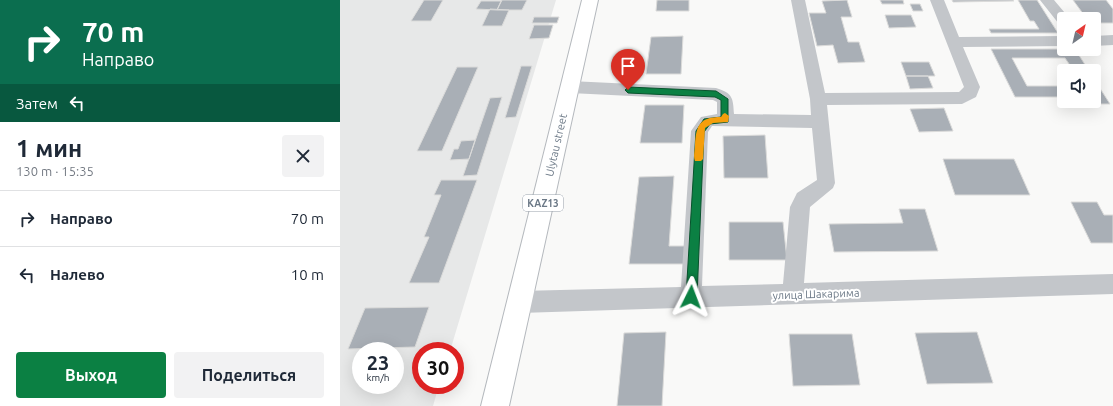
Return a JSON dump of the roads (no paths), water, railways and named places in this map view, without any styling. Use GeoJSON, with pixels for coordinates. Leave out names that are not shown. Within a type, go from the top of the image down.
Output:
{"type":"FeatureCollection","features":[{"type":"Feature","properties":{"kind":"main road","name":"Ulytau street"},"geometry":{"type":"LineString","coordinates":[[495,406],[590,0]]}},
{"type":"Feature","properties":{"kind":"street"},"geometry":{"type":"LineString","coordinates":[[793,294],[800,207],[804,199],[826,183],[818,98],[798,0]]}},
{"type":"Feature","properties":{"kind":"street"},"geometry":{"type":"LineString","coordinates":[[818,98],[962,98],[970,94],[972,87],[955,42],[936,0]]}},
{"type":"Feature","properties":{"kind":"street"},"geometry":{"type":"LineString","coordinates":[[1047,0],[1057,12]]}},
{"type":"Feature","properties":{"kind":"street"},"geometry":{"type":"LineString","coordinates":[[1101,40],[1113,40]]}},
{"type":"Feature","properties":{"kind":"street"},"geometry":{"type":"LineString","coordinates":[[955,42],[1057,41]]}},
{"type":"Feature","properties":{"kind":"street"},"geometry":{"type":"LineString","coordinates":[[570,87],[716,94],[724,99],[726,120]]}},
{"type":"Feature","properties":{"kind":"street"},"geometry":{"type":"LineString","coordinates":[[691,297],[700,131],[707,121],[820,122]]}},
{"type":"Feature","properties":{"kind":"street","name":"улица Шакарима"},"geometry":{"type":"LineString","coordinates":[[520,302],[1113,284]]}}]}
